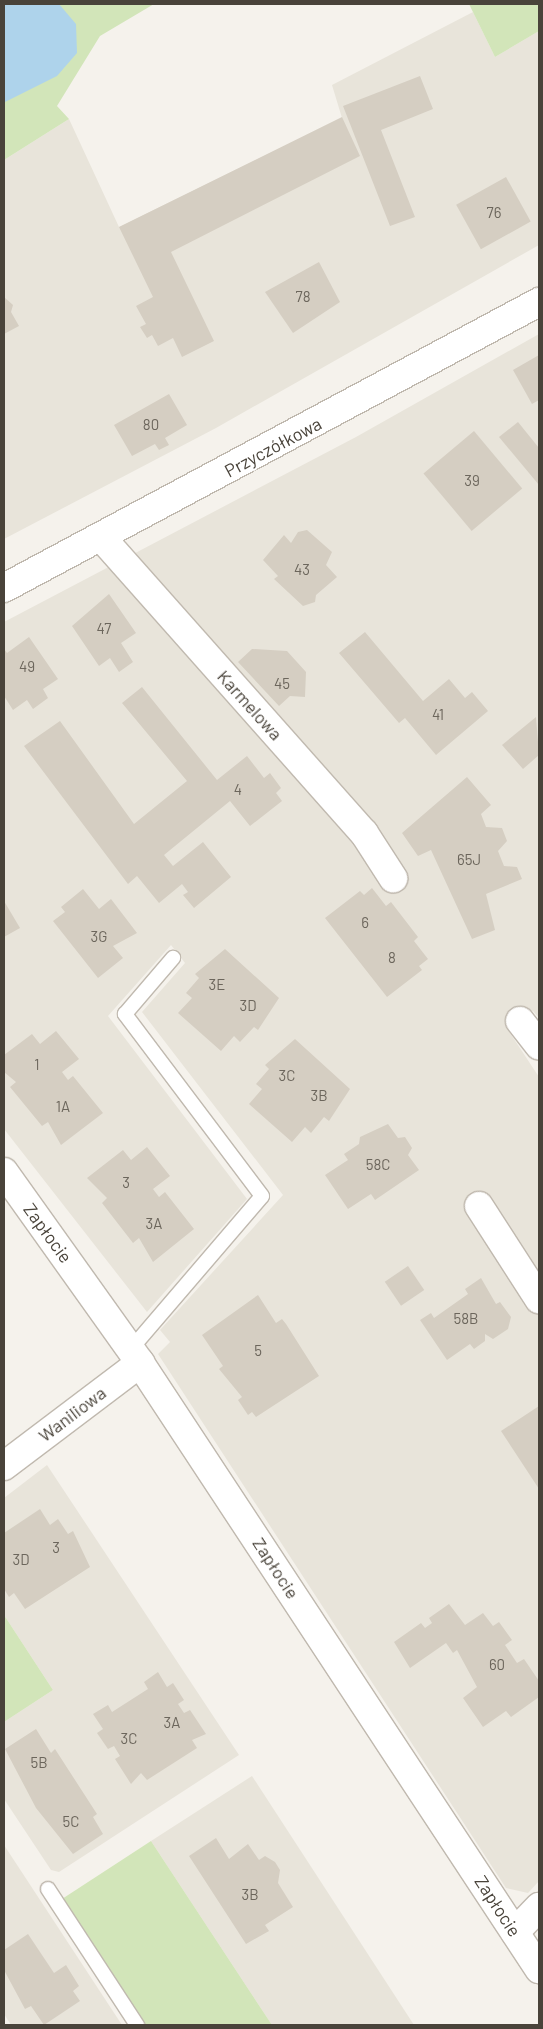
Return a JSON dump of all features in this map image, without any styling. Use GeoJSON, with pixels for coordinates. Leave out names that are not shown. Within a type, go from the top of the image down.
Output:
{"type":"FeatureCollection","features":[{"type":"Feature","properties":{"kind":"street","name":"Przyczółkowa"},"geometry":{"type":"LineString","coordinates":[[4,588],[539,302]]}},
{"type":"Feature","properties":{"kind":"street","name":"Karmelowa"},"geometry":{"type":"LineString","coordinates":[[101,537],[364,833],[393,878]]}},
{"type":"Feature","properties":{"kind":"street"},"geometry":{"type":"LineString","coordinates":[[520,1021],[539,1044]]}},
{"type":"Feature","properties":{"kind":"street","name":"Zapłocie"},"geometry":{"type":"LineString","coordinates":[[4,1172],[136,1356],[539,1969]]}},
{"type":"Feature","properties":{"kind":"street"},"geometry":{"type":"LineString","coordinates":[[479,1206],[539,1299]]}},
{"type":"Feature","properties":{"kind":"street","name":"Waniliowa"},"geometry":{"type":"LineString","coordinates":[[4,1466],[136,1356]]}},
{"type":"Feature","properties":{"kind":"street"},"geometry":{"type":"LineString","coordinates":[[515,1932],[539,1907]]}},
{"type":"Feature","properties":{"kind":"lane"},"geometry":{"type":"LineString","coordinates":[[136,1356],[262,1196],[125,1014],[173,958]]}},
{"type":"Feature","properties":{"kind":"lane"},"geometry":{"type":"LineString","coordinates":[[48,1889],[137,2025]]}},
{"type":"Feature","properties":{"kind":"shaded area"},"geometry":{"type":"Polygon","coordinates":[[[473,12],[495,57],[539,31],[539,245],[216,428],[4,539],[4,160],[69,119],[119,227],[342,118],[332,85],[473,12]]]}},
{"type":"Feature","properties":{"kind":"shaded area"},"geometry":{"type":"Polygon","coordinates":[[[539,334],[539,1018],[533,1011],[508,1030],[539,1077],[539,1273],[492,1201],[472,1212],[539,1316],[539,1881],[528,1893],[506,1888],[158,1354],[170,1342],[160,1330],[283,1195],[142,1012],[185,963],[171,945],[108,1016],[247,1199],[147,1312],[4,1129],[4,622],[356,437],[539,334]]]}},
{"type":"Feature","properties":{"kind":"shaded area"},"geometry":{"type":"Polygon","coordinates":[[[47,1465],[239,1755],[59,1872],[51,1870],[4,1799],[4,1722],[53,1690],[4,1615],[4,1498],[47,1465]]]}},
{"type":"Feature","properties":{"kind":"shaded area"},"geometry":{"type":"Polygon","coordinates":[[[252,1776],[414,2025],[272,2025],[151,1841],[252,1776]]]}},
{"type":"Feature","properties":{"kind":"shaded area"},"geometry":{"type":"Polygon","coordinates":[[[4,1845],[122,2025],[11,2025],[4,2014],[4,1845]]]}},
{"type":"Feature","properties":{"kind":"green space"},"geometry":{"type":"Polygon","coordinates":[[[59,4],[154,4],[100,36],[57,106],[69,119],[4,160],[4,102],[59,4]]]}},
{"type":"Feature","properties":{"kind":"green space"},"geometry":{"type":"Polygon","coordinates":[[[469,4],[539,4],[539,31],[495,57],[469,4]]]}},
{"type":"Feature","properties":{"kind":"green space"},"geometry":{"type":"Polygon","coordinates":[[[4,1615],[53,1690],[4,1722],[4,1615]]]}},
{"type":"Feature","properties":{"kind":"green space"},"geometry":{"type":"Polygon","coordinates":[[[151,1841],[272,2025],[145,2025],[62,1899],[151,1841]]]}},
{"type":"Feature","properties":{"kind":"water"},"geometry":{"type":"Polygon","coordinates":[[[4,4],[59,4],[76,24],[77,53],[57,76],[5,102],[4,4]]]}},
{"type":"Feature","properties":{"kind":"building"},"geometry":{"type":"Polygon","coordinates":[[[420,76],[433,109],[381,130],[415,217],[390,226],[343,106],[420,76]]]}},
{"type":"Feature","properties":{"kind":"building"},"geometry":{"type":"Polygon","coordinates":[[[342,117],[360,156],[171,252],[214,341],[182,357],[173,338],[158,346],[152,335],[147,338],[140,327],[146,324],[136,306],[153,297],[119,227],[342,117]]]}},
{"type":"Feature","properties":{"kind":"building"},"geometry":{"type":"Polygon","coordinates":[[[506,177],[531,222],[481,249],[456,205],[506,177]]]}},
{"type":"Feature","properties":{"kind":"building"},"geometry":{"type":"Polygon","coordinates":[[[319,262],[340,302],[293,333],[265,292],[319,262]]]}},
{"type":"Feature","properties":{"kind":"building"},"geometry":{"type":"Polygon","coordinates":[[[4,297],[13,305],[11,312],[19,326],[4,334],[4,297]]]}},
{"type":"Feature","properties":{"kind":"building"},"geometry":{"type":"Polygon","coordinates":[[[539,355],[539,400],[532,404],[513,370],[539,355]]]}},
{"type":"Feature","properties":{"kind":"building"},"geometry":{"type":"Polygon","coordinates":[[[169,394],[187,425],[165,438],[169,445],[159,450],[155,444],[132,456],[114,425],[169,394]]]}},
{"type":"Feature","properties":{"kind":"building"},"geometry":{"type":"Polygon","coordinates":[[[518,422],[539,448],[539,485],[499,437],[518,422]]]}},
{"type":"Feature","properties":{"kind":"building"},"geometry":{"type":"Polygon","coordinates":[[[474,431],[522,488],[472,531],[423,473],[474,431]]]}},
{"type":"Feature","properties":{"kind":"building"},"geometry":{"type":"Polygon","coordinates":[[[307,530],[332,552],[326,565],[337,577],[316,595],[315,602],[303,606],[274,579],[278,576],[263,560],[284,535],[291,543],[298,532],[307,530]]]}},
{"type":"Feature","properties":{"kind":"building"},"geometry":{"type":"Polygon","coordinates":[[[109,594],[136,633],[121,643],[133,662],[119,672],[110,658],[99,666],[72,626],[109,594]]]}},
{"type":"Feature","properties":{"kind":"building"},"geometry":{"type":"Polygon","coordinates":[[[365,632],[423,701],[449,679],[465,698],[472,692],[488,711],[436,755],[405,718],[399,723],[339,653],[365,632]]]}},
{"type":"Feature","properties":{"kind":"building"},"geometry":{"type":"Polygon","coordinates":[[[29,637],[58,679],[43,689],[48,698],[33,709],[27,700],[13,710],[4,696],[4,649],[7,653],[29,637]]]}},
{"type":"Feature","properties":{"kind":"building"},"geometry":{"type":"Polygon","coordinates":[[[252,649],[287,651],[306,672],[305,697],[290,696],[279,706],[238,662],[252,649]]]}},
{"type":"Feature","properties":{"kind":"building"},"geometry":{"type":"Polygon","coordinates":[[[142,687],[217,780],[247,756],[264,778],[270,773],[281,788],[276,793],[282,801],[250,826],[230,801],[164,855],[173,866],[203,842],[231,877],[194,908],[183,895],[188,892],[182,884],[159,903],[137,876],[128,884],[24,746],[60,721],[134,824],[187,781],[122,703],[142,687]]]}},
{"type":"Feature","properties":{"kind":"building"},"geometry":{"type":"Polygon","coordinates":[[[536,717],[539,755],[523,769],[502,745],[536,717]]]}},
{"type":"Feature","properties":{"kind":"building"},"geometry":{"type":"Polygon","coordinates":[[[467,777],[491,805],[481,814],[486,827],[502,828],[507,841],[498,851],[504,866],[517,867],[522,879],[486,894],[495,930],[472,939],[431,850],[418,856],[402,833],[467,777]]]}},
{"type":"Feature","properties":{"kind":"building"},"geometry":{"type":"Polygon","coordinates":[[[372,888],[386,906],[391,902],[418,937],[414,941],[428,959],[419,966],[422,970],[387,997],[325,918],[360,891],[364,895],[372,888]]]}},
{"type":"Feature","properties":{"kind":"building"},"geometry":{"type":"Polygon","coordinates":[[[83,889],[99,909],[111,899],[137,933],[113,946],[123,958],[98,978],[53,921],[65,912],[61,907],[83,889]]]}},
{"type":"Feature","properties":{"kind":"building"},"geometry":{"type":"Polygon","coordinates":[[[4,901],[20,928],[4,937],[4,901]]]}},
{"type":"Feature","properties":{"kind":"building"},"geometry":{"type":"Polygon","coordinates":[[[225,949],[279,998],[258,1030],[254,1027],[240,1042],[234,1036],[221,1051],[178,1013],[192,998],[186,993],[199,978],[195,974],[225,949]]]}},
{"type":"Feature","properties":{"kind":"building"},"geometry":{"type":"Polygon","coordinates":[[[56,1031],[79,1059],[62,1072],[68,1080],[73,1076],[103,1113],[61,1145],[48,1122],[42,1126],[10,1087],[16,1082],[4,1072],[4,1055],[32,1034],[40,1044],[56,1031]]]}},
{"type":"Feature","properties":{"kind":"building"},"geometry":{"type":"Polygon","coordinates":[[[295,1039],[350,1089],[329,1121],[324,1117],[311,1133],[305,1127],[292,1142],[249,1104],[262,1089],[256,1084],[269,1069],[265,1065],[295,1039]]]}},
{"type":"Feature","properties":{"kind":"building"},"geometry":{"type":"Polygon","coordinates":[[[388,1124],[398,1138],[405,1137],[412,1148],[408,1155],[419,1170],[375,1200],[371,1194],[348,1209],[325,1175],[348,1160],[344,1154],[359,1144],[360,1137],[388,1124]]]}},
{"type":"Feature","properties":{"kind":"building"},"geometry":{"type":"Polygon","coordinates":[[[147,1147],[170,1176],[153,1189],[159,1197],[165,1192],[194,1229],[153,1262],[139,1238],[133,1243],[102,1203],[107,1198],[87,1178],[123,1150],[131,1160],[147,1147]]]}},
{"type":"Feature","properties":{"kind":"building"},"geometry":{"type":"Polygon","coordinates":[[[408,1266],[424,1290],[401,1306],[385,1282],[408,1266]]]}},
{"type":"Feature","properties":{"kind":"building"},"geometry":{"type":"Polygon","coordinates":[[[481,1278],[496,1304],[500,1302],[511,1317],[508,1329],[493,1339],[485,1334],[485,1341],[474,1349],[470,1344],[447,1360],[420,1320],[431,1313],[434,1318],[468,1294],[465,1289],[481,1278]]]}},
{"type":"Feature","properties":{"kind":"building"},"geometry":{"type":"Polygon","coordinates":[[[258,1295],[276,1323],[282,1319],[286,1324],[319,1376],[256,1417],[252,1412],[248,1415],[238,1400],[242,1397],[219,1369],[223,1366],[202,1335],[258,1295]]]}},
{"type":"Feature","properties":{"kind":"building"},"geometry":{"type":"Polygon","coordinates":[[[539,1406],[539,1489],[501,1431],[539,1406]]]}},
{"type":"Feature","properties":{"kind":"building"},"geometry":{"type":"Polygon","coordinates":[[[40,1509],[50,1525],[58,1519],[68,1534],[73,1531],[90,1567],[25,1609],[14,1593],[9,1597],[4,1589],[4,1533],[40,1509]]]}},
{"type":"Feature","properties":{"kind":"building"},"geometry":{"type":"Polygon","coordinates":[[[449,1604],[465,1625],[483,1613],[493,1626],[499,1622],[512,1640],[505,1645],[517,1663],[524,1659],[539,1681],[539,1697],[511,1717],[506,1711],[483,1727],[463,1698],[477,1687],[457,1650],[453,1653],[446,1643],[410,1668],[394,1642],[421,1623],[425,1628],[432,1623],[429,1618],[449,1604]]]}},
{"type":"Feature","properties":{"kind":"building"},"geometry":{"type":"Polygon","coordinates":[[[158,1672],[167,1687],[173,1683],[184,1700],[178,1704],[184,1713],[190,1710],[206,1734],[192,1740],[197,1748],[147,1780],[141,1773],[131,1784],[115,1759],[120,1756],[114,1746],[108,1749],[97,1733],[103,1729],[93,1714],[108,1705],[112,1712],[148,1689],[144,1682],[158,1672]]]}},
{"type":"Feature","properties":{"kind":"building"},"geometry":{"type":"Polygon","coordinates":[[[36,1729],[51,1753],[55,1749],[97,1814],[93,1817],[103,1834],[73,1854],[36,1808],[5,1749],[36,1729]]]}},
{"type":"Feature","properties":{"kind":"building"},"geometry":{"type":"Polygon","coordinates":[[[216,1838],[229,1859],[248,1844],[259,1860],[265,1856],[275,1862],[280,1870],[278,1883],[293,1907],[265,1925],[269,1931],[246,1944],[189,1856],[216,1838]]]}},
{"type":"Feature","properties":{"kind":"building"},"geometry":{"type":"Polygon","coordinates":[[[28,1934],[54,1973],[66,1965],[79,1986],[73,1991],[80,2001],[44,2025],[31,2006],[25,2009],[4,1970],[4,1950],[28,1934]]]}}]}
